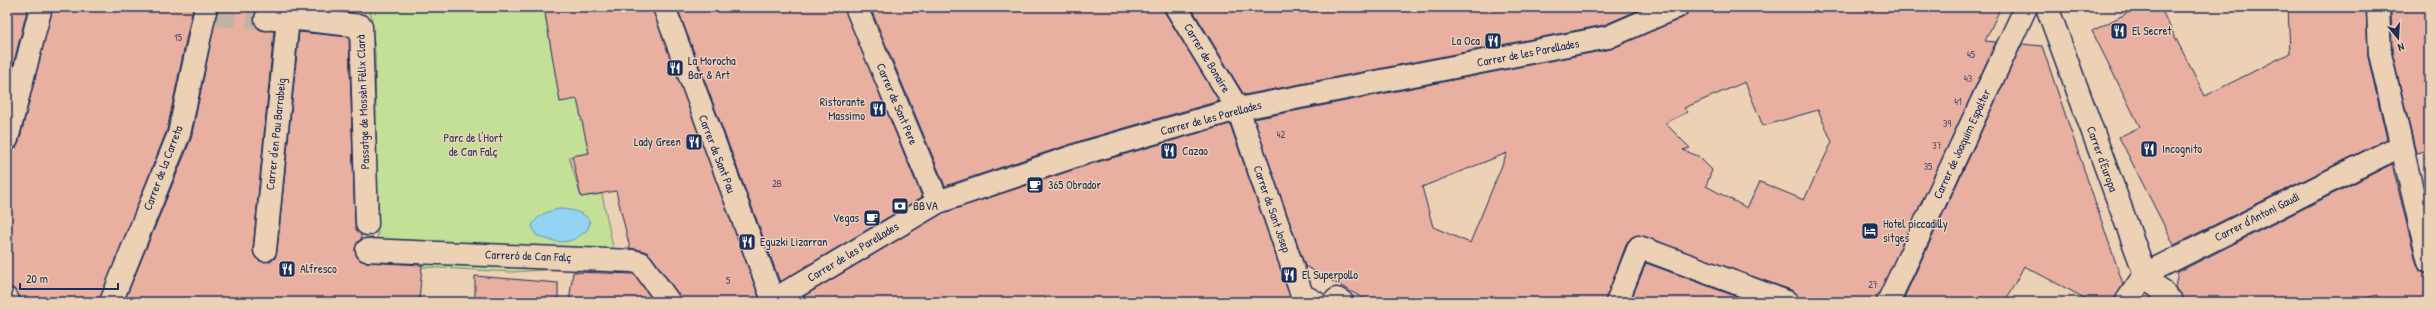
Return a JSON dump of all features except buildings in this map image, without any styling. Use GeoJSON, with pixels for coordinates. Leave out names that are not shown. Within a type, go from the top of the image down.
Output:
{"type":"FeatureCollection","features":[{"type":"Feature","properties":{"kind":"street"},"geometry":{"type":"LineString","coordinates":[[7,139],[41,7]]}},
{"type":"Feature","properties":{"kind":"street","name":"Carrer de Sant Pau"},"geometry":{"type":"LineString","coordinates":[[664,7],[772,301]]}},
{"type":"Feature","properties":{"kind":"street","name":"Carrer de Sant Pere"},"geometry":{"type":"LineString","coordinates":[[856,7],[938,202]]}},
{"type":"Feature","properties":{"kind":"street","name":"Carrer de Bonaire"},"geometry":{"type":"LineString","coordinates":[[1176,7],[1238,109]]}},
{"type":"Feature","properties":{"kind":"street","name":"Carrer de les Parellades"},"geometry":{"type":"LineString","coordinates":[[772,301],[938,202],[1087,152],[1238,109],[1608,37],[1677,7]]}},
{"type":"Feature","properties":{"kind":"street","name":"Carrer de Joaquim Espalter"},"geometry":{"type":"LineString","coordinates":[[1888,302],[2026,7]]}},
{"type":"Feature","properties":{"kind":"street","name":"Carrer d'Europa"},"geometry":{"type":"LineString","coordinates":[[2047,7],[2144,274],[2172,302]]}},
{"type":"Feature","properties":{"kind":"street"},"geometry":{"type":"LineString","coordinates":[[2378,7],[2380,54],[2429,262]]}},
{"type":"Feature","properties":{"kind":"street","name":"Carrer de la Carreta"},"geometry":{"type":"LineString","coordinates":[[111,302],[179,134],[209,12]]}},
{"type":"Feature","properties":{"kind":"street","name":"Passatge de Mossèn Fèlix Clarà"},"geometry":{"type":"LineString","coordinates":[[266,19],[288,18],[360,26],[367,224]]}},
{"type":"Feature","properties":{"kind":"street","name":"Carrer d'en Pau Barrabeig"},"geometry":{"type":"LineString","coordinates":[[265,250],[288,18]]}},
{"type":"Feature","properties":{"kind":"street","name":"Carrer de Sant Josep"},"geometry":{"type":"LineString","coordinates":[[1238,109],[1302,295],[1315,302]]}},
{"type":"Feature","properties":{"kind":"street","name":"Carrer d'Antoni Gaudí"},"geometry":{"type":"LineString","coordinates":[[2144,274],[2390,151],[2401,148]]}},
{"type":"Feature","properties":{"kind":"street"},"geometry":{"type":"LineString","coordinates":[[1617,302],[1639,247],[1786,302]]}},
{"type":"Feature","properties":{"kind":"street","name":"Carreró de Can Falç"},"geometry":{"type":"LineString","coordinates":[[367,250],[632,261],[641,263],[669,302]]}},
{"type":"Feature","properties":{"kind":"street"},"geometry":{"type":"LineString","coordinates":[[2126,302],[2144,274]]}},
{"type":"Feature","properties":{"kind":"street"},"geometry":{"type":"LineString","coordinates":[[1334,302],[1337,299],[1342,302]]}},
{"type":"Feature","properties":{"kind":"green space","name":"Parc de l'Hort de Can Falç"},"geometry":{"type":"Polygon","coordinates":[[[370,7],[544,7],[558,86],[595,96],[589,153],[569,157],[581,197],[602,194],[614,252],[588,267],[512,272],[422,267],[423,262],[378,257],[375,52],[370,7]]]}},
{"type":"Feature","properties":{"kind":"water"},"geometry":{"type":"Polygon","coordinates":[[[559,209],[572,210],[581,213],[590,222],[588,229],[581,235],[569,241],[563,242],[557,242],[536,235],[532,226],[536,219],[551,211],[559,209]]]}},
{"type":"Feature","properties":{"kind":"tunnel"},"geometry":{"type":"LineString","coordinates":[[214,15],[266,19]]}},
{"type":"Feature","properties":{"kind":"place","name":"El Secret"},"geometry":{"type":"Point","coordinates":[2119,31]}},
{"type":"Feature","properties":{"kind":"place","name":"La Oca"},"geometry":{"type":"Point","coordinates":[1493,41]}},
{"type":"Feature","properties":{"kind":"place","name":"La Morocha Bar & Art"},"geometry":{"type":"Point","coordinates":[675,68]}},
{"type":"Feature","properties":{"kind":"place","name":"Ristorante Massimo"},"geometry":{"type":"Point","coordinates":[878,109]}},
{"type":"Feature","properties":{"kind":"place","name":"Lady Green"},"geometry":{"type":"Point","coordinates":[694,142]}},
{"type":"Feature","properties":{"kind":"place","name":"Incognito"},"geometry":{"type":"Point","coordinates":[2149,149]}},
{"type":"Feature","properties":{"kind":"place","name":"Cazao"},"geometry":{"type":"Point","coordinates":[1169,151]}},
{"type":"Feature","properties":{"kind":"place","name":"365 Obrador"},"geometry":{"type":"Point","coordinates":[1035,185]}},
{"type":"Feature","properties":{"kind":"place","name":"BBVA"},"geometry":{"type":"Point","coordinates":[900,206]}},
{"type":"Feature","properties":{"kind":"place","name":"Vegas"},"geometry":{"type":"Point","coordinates":[872,218]}},
{"type":"Feature","properties":{"kind":"place","name":"Hotel piccadilly sitges"},"geometry":{"type":"Point","coordinates":[1870,231]}},
{"type":"Feature","properties":{"kind":"place","name":"Eguzki Lizarran"},"geometry":{"type":"Point","coordinates":[747,242]}},
{"type":"Feature","properties":{"kind":"place","name":"Alfresco"},"geometry":{"type":"Point","coordinates":[287,269]}},
{"type":"Feature","properties":{"kind":"place","name":"El Superpollo"},"geometry":{"type":"Point","coordinates":[1289,275]}}]}
